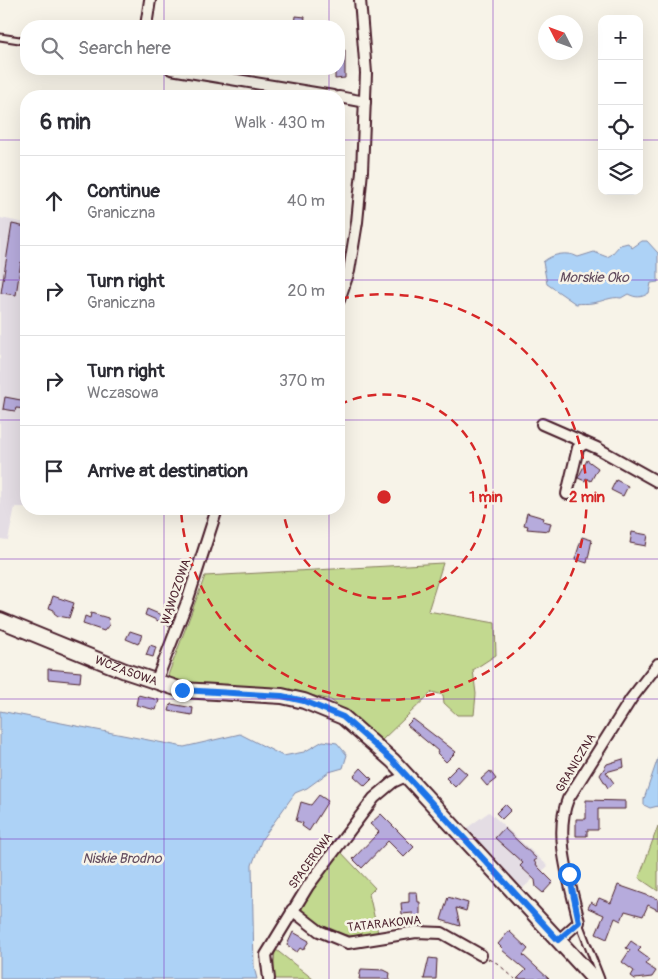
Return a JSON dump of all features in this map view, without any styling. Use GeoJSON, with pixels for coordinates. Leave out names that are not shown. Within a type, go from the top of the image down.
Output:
{"type":"FeatureCollection","features":[{"type":"Feature","properties":{"kind":"street"},"geometry":{"type":"LineString","coordinates":[[147,20],[150,0]]}},
{"type":"Feature","properties":{"kind":"street"},"geometry":{"type":"LineString","coordinates":[[345,283],[349,271],[357,222],[365,102],[366,73],[360,0]]}},
{"type":"Feature","properties":{"kind":"street"},"geometry":{"type":"LineString","coordinates":[[208,75],[297,90]]}},
{"type":"Feature","properties":{"kind":"street"},"geometry":{"type":"LineString","coordinates":[[345,98],[365,102]]}},
{"type":"Feature","properties":{"kind":"street"},"geometry":{"type":"LineString","coordinates":[[542,424],[585,443],[658,482]]}},
{"type":"Feature","properties":{"kind":"street"},"geometry":{"type":"LineString","coordinates":[[567,494],[578,448],[585,443]]}},
{"type":"Feature","properties":{"kind":"street","name":"WĄWOZOWA"},"geometry":{"type":"LineString","coordinates":[[156,682],[187,602],[215,515]]}},
{"type":"Feature","properties":{"kind":"street","name":"WCZASOWA"},"geometry":{"type":"LineString","coordinates":[[0,620],[156,682],[182,690],[282,696],[304,701],[343,717],[406,776],[594,979]]}},
{"type":"Feature","properties":{"kind":"street","name":"GRANICZNA"},"geometry":{"type":"LineString","coordinates":[[579,922],[565,851],[562,813],[568,799],[630,699],[658,664]]}},
{"type":"Feature","properties":{"kind":"street","name":"SPACEROWA"},"geometry":{"type":"LineString","coordinates":[[269,979],[266,955],[292,910],[374,798],[393,782],[406,776]]}},
{"type":"Feature","properties":{"kind":"street","name":"TATARAKOWA"},"geometry":{"type":"LineString","coordinates":[[292,910],[318,931],[348,942],[416,932],[442,933],[481,955]]}},
{"type":"Feature","properties":{"kind":"street"},"geometry":{"type":"LineString","coordinates":[[558,940],[579,922]]}},
{"type":"Feature","properties":{"kind":"lane"},"geometry":{"type":"LineString","coordinates":[[0,37],[20,40]]}},
{"type":"Feature","properties":{"kind":"lane"},"geometry":{"type":"LineString","coordinates":[[579,922],[601,979]]}},
{"type":"Feature","properties":{"kind":"path"},"geometry":{"type":"LineString","coordinates":[[481,955],[497,963],[514,979]]}},
{"type":"Feature","properties":{"kind":"shaded area"},"geometry":{"type":"Polygon","coordinates":[[[0,218],[20,222],[20,507],[15,507],[8,540],[0,539],[0,218]]]}},
{"type":"Feature","properties":{"kind":"shaded area"},"geometry":{"type":"Polygon","coordinates":[[[489,812],[548,866],[523,888],[464,830],[489,812]]]}},
{"type":"Feature","properties":{"kind":"green space"},"geometry":{"type":"Polygon","coordinates":[[[443,563],[428,611],[495,623],[496,655],[473,670],[476,694],[474,715],[457,715],[444,703],[443,695],[432,692],[381,741],[331,700],[302,693],[194,685],[167,678],[205,576],[443,563]]]}},
{"type":"Feature","properties":{"kind":"green space"},"geometry":{"type":"Polygon","coordinates":[[[658,826],[658,891],[639,878],[658,826]]]}},
{"type":"Feature","properties":{"kind":"green space"},"geometry":{"type":"Polygon","coordinates":[[[340,851],[375,888],[369,894],[378,933],[353,936],[340,934],[318,923],[306,915],[300,908],[301,903],[340,851]]]}},
{"type":"Feature","properties":{"kind":"green space"},"geometry":{"type":"Polygon","coordinates":[[[275,949],[313,979],[273,979],[275,949]]]}},
{"type":"Feature","properties":{"kind":"water","name":"Morskie Oko"},"geometry":{"type":"Polygon","coordinates":[[[642,241],[647,241],[658,253],[658,282],[651,283],[649,293],[646,295],[638,297],[628,294],[621,298],[576,304],[547,284],[543,262],[551,257],[569,254],[578,257],[594,252],[607,257],[620,245],[628,243],[632,248],[642,241]]]}},
{"type":"Feature","properties":{"kind":"water","name":"Niskie Brodno"},"geometry":{"type":"Polygon","coordinates":[[[0,711],[184,747],[240,734],[283,756],[304,752],[323,741],[337,743],[347,755],[343,768],[329,772],[307,788],[295,793],[262,839],[252,865],[254,967],[257,979],[0,979],[0,711]]]}},
{"type":"Feature","properties":{"kind":"water"},"geometry":{"type":"Polygon","coordinates":[[[658,758],[658,806],[650,808],[644,805],[644,799],[658,758]]]}},
{"type":"Feature","properties":{"kind":"building"},"geometry":{"type":"Polygon","coordinates":[[[296,16],[305,17],[305,20],[296,20],[296,16]]]}},
{"type":"Feature","properties":{"kind":"building"},"geometry":{"type":"Polygon","coordinates":[[[335,75],[345,75],[345,78],[335,79],[335,75]]]}},
{"type":"Feature","properties":{"kind":"building"},"geometry":{"type":"Polygon","coordinates":[[[12,224],[20,226],[20,269],[16,295],[1,293],[12,224]]]}},
{"type":"Feature","properties":{"kind":"building"},"geometry":{"type":"Polygon","coordinates":[[[5,397],[20,400],[20,408],[16,408],[15,411],[3,409],[5,397]]]}},
{"type":"Feature","properties":{"kind":"building"},"geometry":{"type":"Polygon","coordinates":[[[587,460],[598,468],[591,481],[586,478],[585,481],[578,478],[587,460]]]}},
{"type":"Feature","properties":{"kind":"building"},"geometry":{"type":"Polygon","coordinates":[[[616,480],[628,486],[623,496],[611,490],[616,480]]]}},
{"type":"Feature","properties":{"kind":"building"},"geometry":{"type":"Polygon","coordinates":[[[527,513],[544,518],[543,521],[551,523],[549,531],[527,529],[528,526],[524,525],[527,513]]]}},
{"type":"Feature","properties":{"kind":"building"},"geometry":{"type":"Polygon","coordinates":[[[632,532],[648,535],[646,546],[630,543],[632,532]]]}},
{"type":"Feature","properties":{"kind":"building"},"geometry":{"type":"Polygon","coordinates":[[[582,537],[592,540],[587,563],[575,559],[582,537]]]}},
{"type":"Feature","properties":{"kind":"building"},"geometry":{"type":"Polygon","coordinates":[[[53,596],[74,603],[69,618],[58,616],[54,613],[54,610],[49,608],[53,596]]]}},
{"type":"Feature","properties":{"kind":"building"},"geometry":{"type":"Polygon","coordinates":[[[147,609],[173,620],[170,626],[145,615],[147,609]]]}},
{"type":"Feature","properties":{"kind":"building"},"geometry":{"type":"Polygon","coordinates":[[[91,613],[108,618],[109,625],[104,631],[83,624],[85,616],[90,618],[91,613]]]}},
{"type":"Feature","properties":{"kind":"building"},"geometry":{"type":"Polygon","coordinates":[[[130,631],[142,635],[138,644],[126,639],[130,631]]]}},
{"type":"Feature","properties":{"kind":"building"},"geometry":{"type":"Polygon","coordinates":[[[150,645],[156,647],[153,657],[146,655],[150,645]]]}},
{"type":"Feature","properties":{"kind":"building"},"geometry":{"type":"Polygon","coordinates":[[[48,669],[81,672],[80,682],[48,679],[48,669]]]}},
{"type":"Feature","properties":{"kind":"building"},"geometry":{"type":"Polygon","coordinates":[[[138,695],[159,700],[156,710],[136,705],[138,695]]]}},
{"type":"Feature","properties":{"kind":"building"},"geometry":{"type":"Polygon","coordinates":[[[171,704],[193,708],[192,715],[169,711],[171,704]]]}},
{"type":"Feature","properties":{"kind":"building"},"geometry":{"type":"Polygon","coordinates":[[[413,719],[456,752],[446,762],[437,753],[438,751],[407,725],[413,719]]]}},
{"type":"Feature","properties":{"kind":"building"},"geometry":{"type":"Polygon","coordinates":[[[623,759],[624,767],[606,772],[614,783],[608,788],[600,775],[607,764],[623,759]]]}},
{"type":"Feature","properties":{"kind":"building"},"geometry":{"type":"Polygon","coordinates":[[[458,766],[467,774],[455,787],[446,778],[458,766]]]}},
{"type":"Feature","properties":{"kind":"building"},"geometry":{"type":"Polygon","coordinates":[[[361,768],[372,779],[365,786],[354,776],[361,768]]]}},
{"type":"Feature","properties":{"kind":"building"},"geometry":{"type":"Polygon","coordinates":[[[490,771],[496,779],[487,786],[481,779],[490,771]]]}},
{"type":"Feature","properties":{"kind":"building"},"geometry":{"type":"Polygon","coordinates":[[[319,795],[328,801],[309,831],[302,826],[303,823],[296,821],[301,802],[311,805],[319,795]]]}},
{"type":"Feature","properties":{"kind":"building"},"geometry":{"type":"Polygon","coordinates":[[[586,800],[625,801],[625,809],[598,809],[598,830],[587,830],[587,836],[576,836],[576,819],[586,819],[586,800]]]}},
{"type":"Feature","properties":{"kind":"building"},"geometry":{"type":"Polygon","coordinates":[[[505,804],[511,810],[502,819],[496,813],[505,804]]]}},
{"type":"Feature","properties":{"kind":"building"},"geometry":{"type":"Polygon","coordinates":[[[381,814],[414,847],[404,857],[388,841],[362,868],[353,859],[379,832],[370,824],[381,814]]]}},
{"type":"Feature","properties":{"kind":"building"},"geometry":{"type":"Polygon","coordinates":[[[504,828],[537,859],[534,861],[538,867],[553,882],[543,893],[536,887],[535,880],[520,866],[523,863],[495,838],[504,828]]]}},
{"type":"Feature","properties":{"kind":"building"},"geometry":{"type":"Polygon","coordinates":[[[618,885],[658,899],[658,910],[648,905],[643,916],[625,911],[621,921],[615,918],[607,939],[596,934],[604,915],[588,908],[591,902],[596,905],[599,898],[611,903],[618,885]]]}},
{"type":"Feature","properties":{"kind":"building"},"geometry":{"type":"Polygon","coordinates":[[[409,892],[417,892],[418,902],[420,902],[420,918],[413,918],[413,913],[402,914],[401,903],[409,902],[409,892]]]}},
{"type":"Feature","properties":{"kind":"building"},"geometry":{"type":"Polygon","coordinates":[[[448,897],[468,903],[466,911],[456,908],[460,926],[441,920],[448,897]]]}},
{"type":"Feature","properties":{"kind":"building"},"geometry":{"type":"Polygon","coordinates":[[[509,931],[528,949],[523,955],[549,979],[517,979],[526,970],[502,950],[498,944],[509,931]]]}},
{"type":"Feature","properties":{"kind":"building"},"geometry":{"type":"Polygon","coordinates":[[[293,932],[309,941],[303,950],[300,948],[297,952],[287,945],[293,932]]]}},
{"type":"Feature","properties":{"kind":"building"},"geometry":{"type":"Polygon","coordinates":[[[631,941],[641,948],[638,951],[649,959],[645,964],[656,971],[652,977],[635,979],[631,976],[634,971],[622,962],[630,950],[626,948],[631,941]]]}},
{"type":"Feature","properties":{"kind":"building"},"geometry":{"type":"Polygon","coordinates":[[[429,958],[437,959],[436,979],[424,979],[429,958]]]}},
{"type":"Feature","properties":{"kind":"building"},"geometry":{"type":"Polygon","coordinates":[[[361,969],[384,970],[390,973],[389,979],[359,979],[361,969]]]}},
{"type":"Feature","properties":{"kind":"route"},"geometry":{"type":"LineString","coordinates":[[182,690],[282,696],[304,701],[343,717],[393,761],[558,940],[579,922],[569,874]]}}]}
